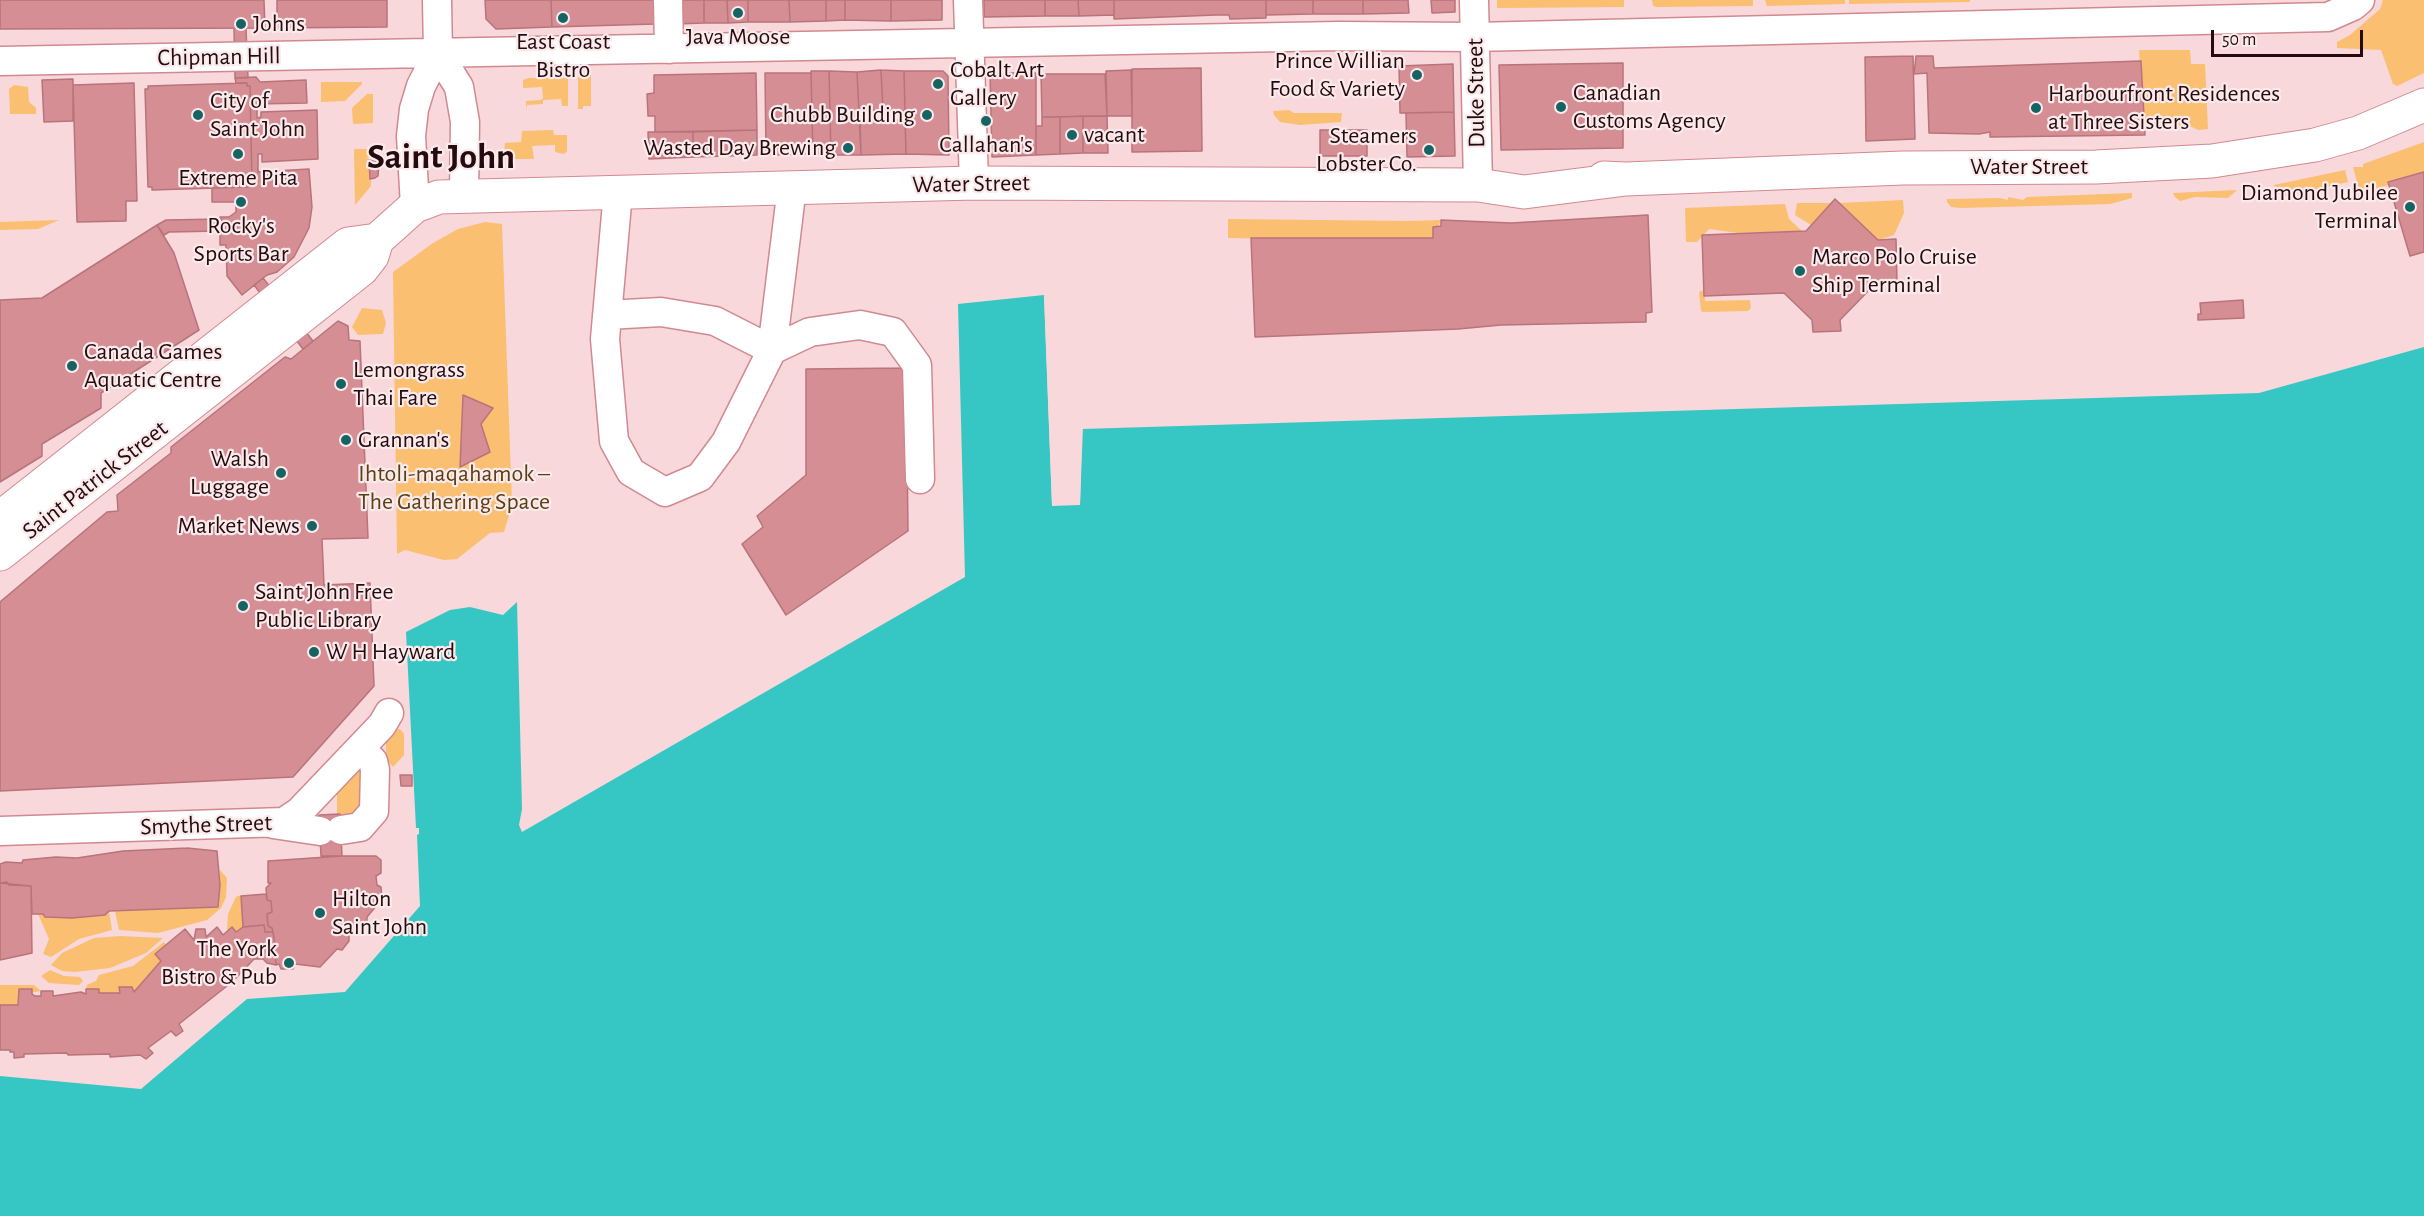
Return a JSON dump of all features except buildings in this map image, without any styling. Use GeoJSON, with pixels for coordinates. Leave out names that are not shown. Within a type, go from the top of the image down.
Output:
{"type":"FeatureCollection","features":[{"type":"Feature","properties":{"kind":"main road","name":"Water Street"},"geometry":{"type":"LineString","coordinates":[[415,206],[439,197],[974,183],[1478,185],[1524,192],[1566,189],[1626,179],[1903,168],[2096,167],[2212,161],[2315,146],[2358,133],[2424,105]]}},
{"type":"Feature","properties":{"kind":"main road","name":"Saint Patrick Street"},"geometry":{"type":"LineString","coordinates":[[0,554],[362,269],[372,256],[377,240],[415,206]]}},
{"type":"Feature","properties":{"kind":"main road","name":"Saint Patrick Street"},"geometry":{"type":"LineString","coordinates":[[0,518],[348,244],[377,240]]}},
{"type":"Feature","properties":{"kind":"street"},"geometry":{"type":"LineString","coordinates":[[415,206],[411,136],[414,109],[421,86],[438,54],[437,0]]}},
{"type":"Feature","properties":{"kind":"street"},"geometry":{"type":"LineString","coordinates":[[668,0],[669,49]]}},
{"type":"Feature","properties":{"kind":"street"},"geometry":{"type":"LineString","coordinates":[[968,0],[974,183]]}},
{"type":"Feature","properties":{"kind":"street","name":"Duke Street"},"geometry":{"type":"LineString","coordinates":[[1473,0],[1478,185]]}},
{"type":"Feature","properties":{"kind":"street","name":"Chipman Hill"},"geometry":{"type":"LineString","coordinates":[[0,61],[1339,36],[1474,37],[1974,13],[2328,17],[2353,6],[2360,0]]}},
{"type":"Feature","properties":{"kind":"street"},"geometry":{"type":"LineString","coordinates":[[438,54],[459,87],[465,122],[464,196]]}},
{"type":"Feature","properties":{"kind":"street"},"geometry":{"type":"LineString","coordinates":[[618,192],[605,339],[614,441],[631,472],[665,492],[700,477],[726,442],[772,350],[792,187]]}},
{"type":"Feature","properties":{"kind":"street"},"geometry":{"type":"LineString","coordinates":[[607,315],[661,312],[715,321],[772,350]]}},
{"type":"Feature","properties":{"kind":"street"},"geometry":{"type":"LineString","coordinates":[[772,350],[810,332],[860,325],[893,332],[917,364],[920,479]]}},
{"type":"Feature","properties":{"kind":"street","name":"Smythe Street"},"geometry":{"type":"LineString","coordinates":[[0,831],[273,824],[330,830],[360,827],[374,811],[375,732],[299,812],[284,822],[273,824]]}},
{"type":"Feature","properties":{"kind":"green space"},"geometry":{"type":"Polygon","coordinates":[[[1497,0],[1624,0],[1624,7],[1497,8],[1497,0]]]}},
{"type":"Feature","properties":{"kind":"green space"},"geometry":{"type":"Polygon","coordinates":[[[1652,0],[1753,0],[1753,6],[1657,7],[1653,6],[1652,0]]]}},
{"type":"Feature","properties":{"kind":"green space"},"geometry":{"type":"Polygon","coordinates":[[[1765,0],[1845,0],[1845,4],[1767,6],[1765,0]]]}},
{"type":"Feature","properties":{"kind":"green space"},"geometry":{"type":"Polygon","coordinates":[[[1849,0],[1970,0],[1970,2],[1849,4],[1849,0]]]}},
{"type":"Feature","properties":{"kind":"green space"},"geometry":{"type":"Polygon","coordinates":[[[2383,0],[2424,0],[2424,73],[2397,86],[2393,84],[2381,50],[2337,48],[2337,42],[2350,35],[2380,9],[2383,0]]]}},
{"type":"Feature","properties":{"kind":"green space"},"geometry":{"type":"Polygon","coordinates":[[[2139,50],[2190,50],[2191,64],[2205,64],[2208,129],[2198,130],[2190,126],[2181,126],[2181,128],[2144,127],[2139,50]]]}},
{"type":"Feature","properties":{"kind":"green space"},"geometry":{"type":"Polygon","coordinates":[[[581,74],[591,74],[591,106],[578,109],[578,78],[581,74]]]}},
{"type":"Feature","properties":{"kind":"green space"},"geometry":{"type":"Polygon","coordinates":[[[568,78],[568,106],[562,106],[561,99],[543,100],[543,104],[527,105],[526,109],[526,101],[543,98],[542,87],[523,88],[523,80],[568,78]]]}},
{"type":"Feature","properties":{"kind":"green space"},"geometry":{"type":"Polygon","coordinates":[[[321,82],[362,82],[362,84],[345,101],[321,102],[321,82]]]}},
{"type":"Feature","properties":{"kind":"green space"},"geometry":{"type":"Polygon","coordinates":[[[14,85],[28,87],[29,102],[36,108],[36,114],[10,114],[9,89],[14,85]]]}},
{"type":"Feature","properties":{"kind":"green space"},"geometry":{"type":"Polygon","coordinates":[[[367,94],[373,94],[373,123],[353,124],[352,108],[367,94]]]}},
{"type":"Feature","properties":{"kind":"green space"},"geometry":{"type":"Polygon","coordinates":[[[1289,110],[1294,113],[1342,113],[1341,122],[1300,125],[1280,122],[1273,111],[1289,110]]]}},
{"type":"Feature","properties":{"kind":"green space"},"geometry":{"type":"Polygon","coordinates":[[[553,130],[554,135],[567,135],[567,151],[564,154],[555,152],[555,145],[532,146],[534,159],[511,159],[504,153],[505,143],[521,142],[522,131],[553,130]]]}},
{"type":"Feature","properties":{"kind":"green space"},"geometry":{"type":"Polygon","coordinates":[[[2424,142],[2424,172],[2388,181],[2389,185],[2360,193],[2353,167],[2363,167],[2363,164],[2424,142]]]}},
{"type":"Feature","properties":{"kind":"green space"},"geometry":{"type":"Polygon","coordinates":[[[354,149],[374,149],[374,156],[366,158],[370,159],[371,186],[355,205],[354,149]]]}},
{"type":"Feature","properties":{"kind":"green space"},"geometry":{"type":"Polygon","coordinates":[[[2345,170],[2348,182],[2286,196],[2277,193],[2274,185],[2345,170]]]}},
{"type":"Feature","properties":{"kind":"green space"},"geometry":{"type":"Polygon","coordinates":[[[2237,190],[2228,198],[2195,197],[2180,201],[2173,193],[2237,190]]]}},
{"type":"Feature","properties":{"kind":"green space"},"geometry":{"type":"Polygon","coordinates":[[[2132,193],[2132,198],[2110,204],[1961,208],[1951,207],[1947,202],[1947,199],[2000,198],[2008,200],[2008,197],[2023,200],[2027,197],[2132,193]]]}},
{"type":"Feature","properties":{"kind":"green space"},"geometry":{"type":"Polygon","coordinates":[[[1903,200],[1904,213],[1894,235],[1878,240],[1839,203],[1903,200]]]}},
{"type":"Feature","properties":{"kind":"green space"},"geometry":{"type":"Polygon","coordinates":[[[1797,203],[1831,203],[1811,225],[1795,215],[1797,203]]]}},
{"type":"Feature","properties":{"kind":"green space"},"geometry":{"type":"Polygon","coordinates":[[[1785,204],[1789,219],[1802,231],[1738,233],[1709,229],[1697,242],[1686,242],[1685,208],[1785,204]]]}},
{"type":"Feature","properties":{"kind":"green space"},"geometry":{"type":"Polygon","coordinates":[[[1228,219],[1441,220],[1433,238],[1340,238],[1340,240],[1228,238],[1228,219]]]}},
{"type":"Feature","properties":{"kind":"green space"},"geometry":{"type":"Polygon","coordinates":[[[59,220],[38,229],[0,230],[0,222],[59,220]]]}},
{"type":"Feature","properties":{"kind":"green space","name":"Ihtoli-maqahamok – The Gathering Space"},"geometry":{"type":"Polygon","coordinates":[[[485,222],[502,224],[512,505],[504,532],[490,533],[457,559],[444,560],[405,550],[397,554],[393,272],[433,243],[458,229],[485,222]]]}},
{"type":"Feature","properties":{"kind":"green space"},"geometry":{"type":"Polygon","coordinates":[[[1704,290],[1705,301],[1750,300],[1751,308],[1748,311],[1703,312],[1699,292],[1704,290]]]}},
{"type":"Feature","properties":{"kind":"green space"},"geometry":{"type":"Polygon","coordinates":[[[362,308],[382,310],[386,323],[383,334],[358,335],[352,327],[362,308]]]}},
{"type":"Feature","properties":{"kind":"green space"},"geometry":{"type":"Polygon","coordinates":[[[400,729],[404,734],[404,755],[393,767],[386,759],[386,742],[393,730],[400,729]]]}},
{"type":"Feature","properties":{"kind":"green space"},"geometry":{"type":"Polygon","coordinates":[[[361,767],[365,799],[356,815],[341,819],[337,814],[337,791],[361,767]]]}},
{"type":"Feature","properties":{"kind":"green space"},"geometry":{"type":"Polygon","coordinates":[[[220,870],[227,878],[226,897],[221,908],[207,920],[158,933],[119,930],[115,911],[218,907],[220,870]]]}},
{"type":"Feature","properties":{"kind":"green space"},"geometry":{"type":"Polygon","coordinates":[[[241,895],[243,927],[236,932],[232,927],[227,931],[228,914],[236,897],[241,895]]]}},
{"type":"Feature","properties":{"kind":"green space"},"geometry":{"type":"Polygon","coordinates":[[[109,911],[112,930],[79,939],[51,957],[43,954],[49,939],[38,914],[72,918],[109,911]]]}},
{"type":"Feature","properties":{"kind":"green space"},"geometry":{"type":"Polygon","coordinates":[[[120,936],[163,938],[146,953],[110,968],[75,972],[62,971],[51,965],[62,953],[94,938],[120,936]]]}},
{"type":"Feature","properties":{"kind":"green space"},"geometry":{"type":"Polygon","coordinates":[[[164,942],[166,945],[155,954],[161,961],[134,992],[131,987],[120,987],[120,993],[99,993],[98,989],[86,989],[87,985],[96,981],[99,975],[133,966],[164,942]]]}},
{"type":"Feature","properties":{"kind":"green space"},"geometry":{"type":"Polygon","coordinates":[[[50,970],[64,976],[80,977],[83,981],[79,985],[49,983],[41,976],[50,970]]]}},
{"type":"Feature","properties":{"kind":"green space"},"geometry":{"type":"Polygon","coordinates":[[[0,985],[34,985],[41,991],[18,995],[18,1005],[0,1005],[0,985]]]}},
{"type":"Feature","properties":{"kind":"water"},"geometry":{"type":"Polygon","coordinates":[[[1044,295],[1052,505],[1080,504],[1082,429],[2259,393],[2424,347],[2424,1216],[0,1216],[0,1076],[141,1089],[247,999],[345,992],[420,906],[417,835],[419,828],[416,828],[406,632],[450,610],[470,607],[503,615],[517,602],[522,809],[519,825],[522,832],[965,577],[958,304],[1044,295]]]}},
{"type":"Feature","properties":{"kind":"pier"},"geometry":{"type":"Polygon","coordinates":[[[1044,295],[1047,296],[1054,503],[1077,502],[1079,429],[1083,426],[1080,505],[1052,506],[1044,295]]]}},
{"type":"Feature","properties":{"kind":"place","name":"Java Moose"},"geometry":{"type":"Point","coordinates":[738,13]}},
{"type":"Feature","properties":{"kind":"place","name":"East Coast Bistro"},"geometry":{"type":"Point","coordinates":[563,18]}},
{"type":"Feature","properties":{"kind":"place","name":"Johns"},"geometry":{"type":"Point","coordinates":[241,24]}},
{"type":"Feature","properties":{"kind":"place","name":"Prince Willian Food & Variety"},"geometry":{"type":"Point","coordinates":[1417,75]}},
{"type":"Feature","properties":{"kind":"place","name":"Cobalt Art Gallery"},"geometry":{"type":"Point","coordinates":[938,84]}},
{"type":"Feature","properties":{"kind":"place","name":"Canadian Customs Agency"},"geometry":{"type":"Point","coordinates":[1561,107]}},
{"type":"Feature","properties":{"kind":"place","name":"Harbourfront Residences at Three Sisters"},"geometry":{"type":"Point","coordinates":[2036,108]}},
{"type":"Feature","properties":{"kind":"place","name":"City of Saint John"},"geometry":{"type":"Point","coordinates":[198,115]}},
{"type":"Feature","properties":{"kind":"place","name":"Chubb Building"},"geometry":{"type":"Point","coordinates":[927,115]}},
{"type":"Feature","properties":{"kind":"place","name":"Callahan's"},"geometry":{"type":"Point","coordinates":[986,121]}},
{"type":"Feature","properties":{"kind":"place","name":"vacant"},"geometry":{"type":"Point","coordinates":[1072,135]}},
{"type":"Feature","properties":{"kind":"place","name":"Wasted Day Brewing"},"geometry":{"type":"Point","coordinates":[848,148]}},
{"type":"Feature","properties":{"kind":"place","name":"Steamers Lobster Co."},"geometry":{"type":"Point","coordinates":[1429,150]}},
{"type":"Feature","properties":{"kind":"place","name":"Extreme Pita"},"geometry":{"type":"Point","coordinates":[238,154]}},
{"type":"Feature","properties":{"kind":"place","name":"Rocky's Sports Bar"},"geometry":{"type":"Point","coordinates":[241,202]}},
{"type":"Feature","properties":{"kind":"place","name":"Diamond Jubilee Terminal"},"geometry":{"type":"Point","coordinates":[2410,207]}},
{"type":"Feature","properties":{"kind":"place","name":"Marco Polo Cruise Ship Terminal"},"geometry":{"type":"Point","coordinates":[1800,271]}},
{"type":"Feature","properties":{"kind":"place","name":"Canada Games Aquatic Centre"},"geometry":{"type":"Point","coordinates":[72,366]}},
{"type":"Feature","properties":{"kind":"place","name":"Lemongrass Thai Fare"},"geometry":{"type":"Point","coordinates":[341,384]}},
{"type":"Feature","properties":{"kind":"place","name":"Grannan's"},"geometry":{"type":"Point","coordinates":[346,440]}},
{"type":"Feature","properties":{"kind":"place","name":"Walsh Luggage"},"geometry":{"type":"Point","coordinates":[281,473]}},
{"type":"Feature","properties":{"kind":"place","name":"Market News"},"geometry":{"type":"Point","coordinates":[312,526]}},
{"type":"Feature","properties":{"kind":"place","name":"Saint John Free Public Library"},"geometry":{"type":"Point","coordinates":[243,606]}},
{"type":"Feature","properties":{"kind":"place","name":"W H Hayward"},"geometry":{"type":"Point","coordinates":[314,652]}},
{"type":"Feature","properties":{"kind":"place","name":"Hilton Saint John"},"geometry":{"type":"Point","coordinates":[320,913]}},
{"type":"Feature","properties":{"kind":"place","name":"The York Bistro & Pub"},"geometry":{"type":"Point","coordinates":[289,963]}},
{"type":"Feature","properties":{"kind":"district","name":"Saint John"},"geometry":{"type":"Point","coordinates":[441,157]}}]}
